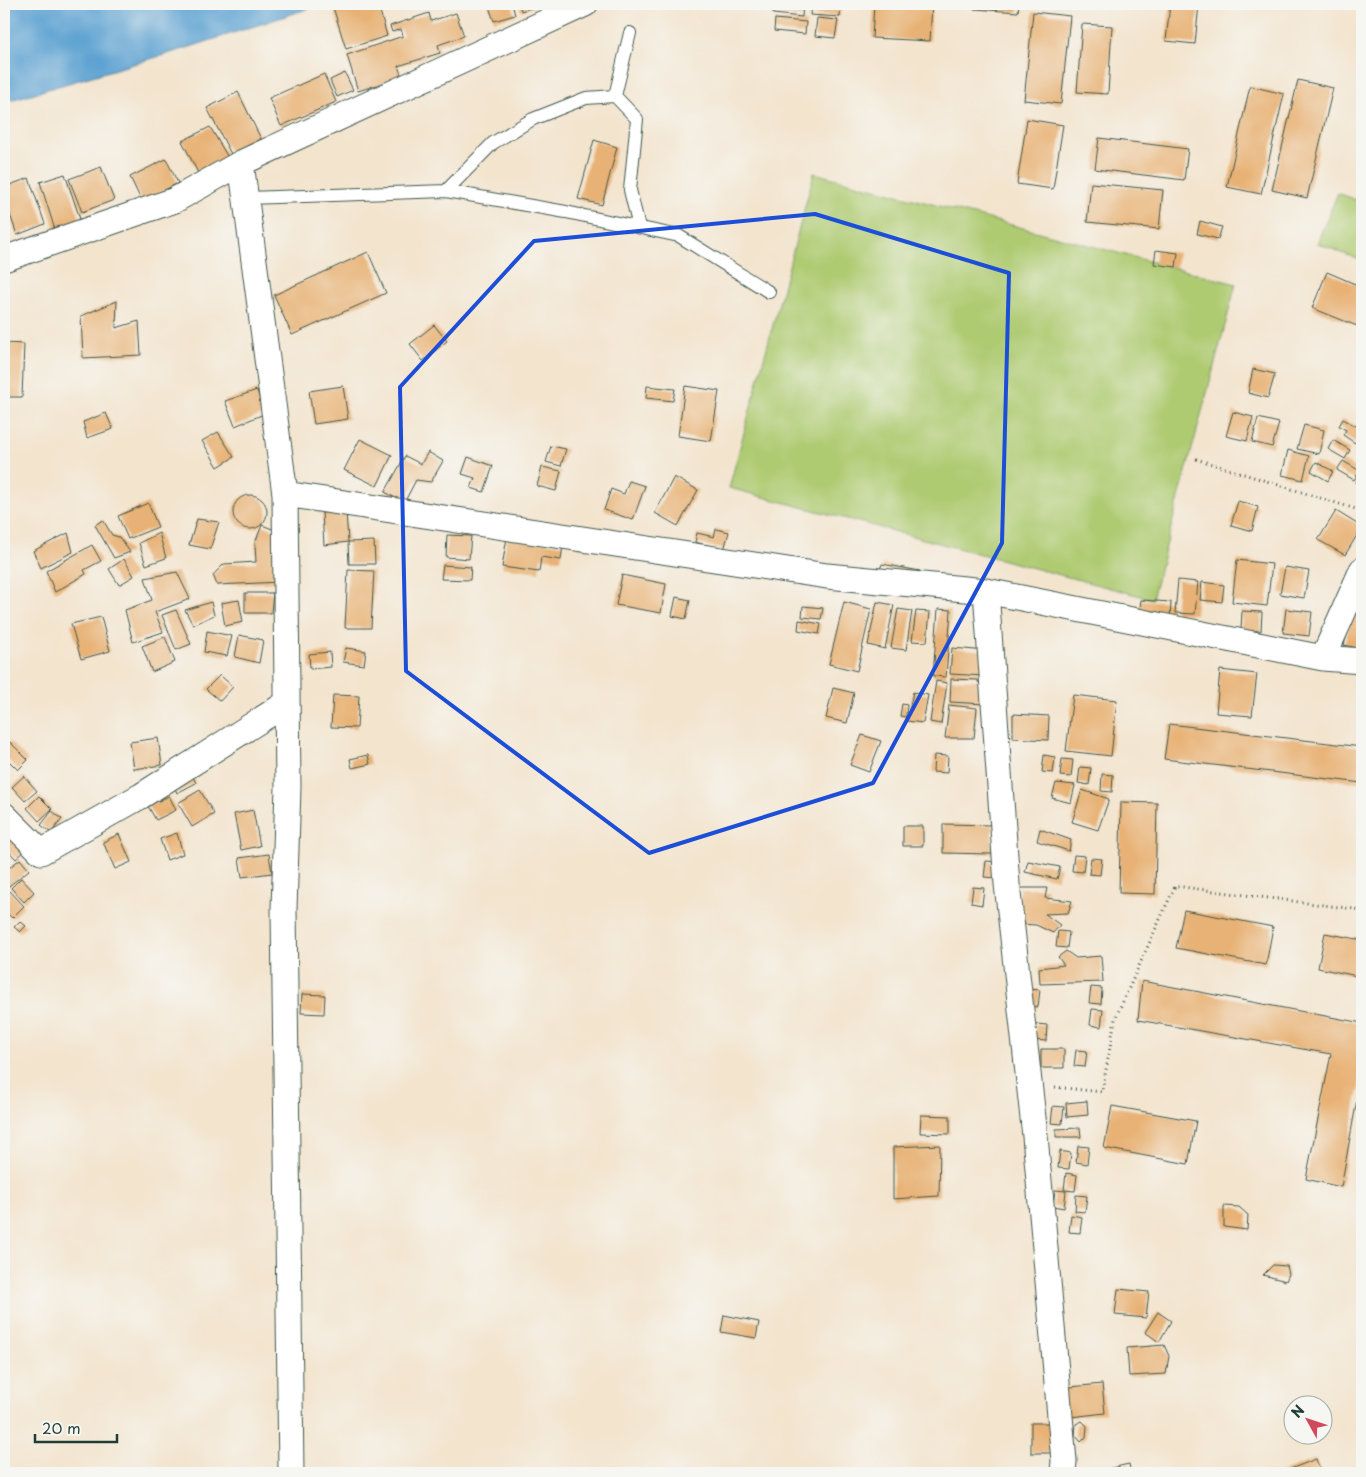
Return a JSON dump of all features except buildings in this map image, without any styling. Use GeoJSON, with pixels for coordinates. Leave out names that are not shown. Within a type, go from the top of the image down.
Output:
{"type":"FeatureCollection","features":[{"type":"Feature","properties":{"kind":"street"},"geometry":{"type":"LineString","coordinates":[[4,259],[175,200],[241,163],[585,4]]}},
{"type":"Feature","properties":{"kind":"street"},"geometry":{"type":"LineString","coordinates":[[241,163],[284,494],[288,787],[284,909],[291,1473]]}},
{"type":"Feature","properties":{"kind":"street"},"geometry":{"type":"LineString","coordinates":[[284,494],[827,576],[986,591],[1323,658],[1362,661]]}},
{"type":"Feature","properties":{"kind":"street"},"geometry":{"type":"LineString","coordinates":[[1323,658],[1362,570]]}},
{"type":"Feature","properties":{"kind":"street"},"geometry":{"type":"LineString","coordinates":[[986,591],[1007,884],[1029,1084],[1064,1461],[1063,1473]]}},
{"type":"Feature","properties":{"kind":"street"},"geometry":{"type":"LineString","coordinates":[[4,815],[41,852],[141,796],[287,703]]}},
{"type":"Feature","properties":{"kind":"lane"},"geometry":{"type":"LineString","coordinates":[[615,96],[630,33]]}},
{"type":"Feature","properties":{"kind":"lane"},"geometry":{"type":"LineString","coordinates":[[446,191],[493,143],[533,119],[586,98],[615,96]]}},
{"type":"Feature","properties":{"kind":"lane"},"geometry":{"type":"LineString","coordinates":[[615,96],[637,119],[630,190],[639,227]]}},
{"type":"Feature","properties":{"kind":"lane"},"geometry":{"type":"LineString","coordinates":[[246,198],[446,191],[566,212],[679,236],[769,292]]}},
{"type":"Feature","properties":{"kind":"path"},"geometry":{"type":"LineString","coordinates":[[1196,459],[1362,511]]}},
{"type":"Feature","properties":{"kind":"path"},"geometry":{"type":"LineString","coordinates":[[1029,1084],[1102,1092],[1115,1019],[1175,886],[1362,910]]}},
{"type":"Feature","properties":{"kind":"highlighted area"},"geometry":{"type":"Polygon","coordinates":[[[815,214],[1009,273],[1002,543],[873,783],[649,853],[406,671],[400,387],[534,241],[815,214]]]}},
{"type":"Feature","properties":{"kind":"green space"},"geometry":{"type":"Polygon","coordinates":[[[814,173],[1236,284],[1152,599],[729,488],[814,173]]]}},
{"type":"Feature","properties":{"kind":"green space"},"geometry":{"type":"Polygon","coordinates":[[[1338,193],[1362,202],[1362,261],[1317,243],[1338,193]]]}},
{"type":"Feature","properties":{"kind":"water"},"geometry":{"type":"Polygon","coordinates":[[[4,4],[323,4],[181,50],[4,102],[4,4]]]}}]}
